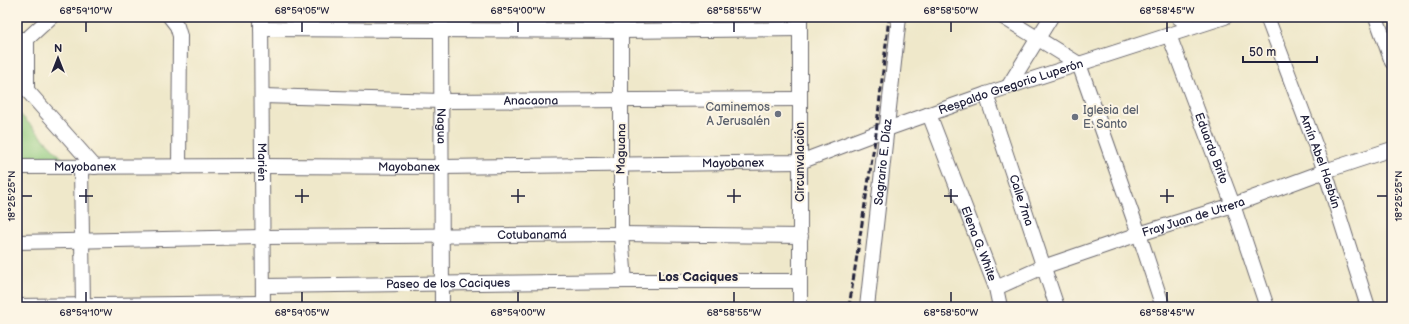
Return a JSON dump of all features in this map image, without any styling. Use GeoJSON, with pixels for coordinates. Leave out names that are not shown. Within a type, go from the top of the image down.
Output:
{"type":"FeatureCollection","features":[{"type":"Feature","properties":{"kind":"street"},"geometry":{"type":"LineString","coordinates":[[51,17],[22,39],[22,84],[95,168]]}},
{"type":"Feature","properties":{"kind":"street"},"geometry":{"type":"LineString","coordinates":[[170,17],[178,26],[180,36],[179,167]]}},
{"type":"Feature","properties":{"kind":"street","name":"Maguana"},"geometry":{"type":"LineString","coordinates":[[622,17],[620,165],[621,234],[625,281]]}},
{"type":"Feature","properties":{"kind":"street","name":"Sagrario E. Díaz"},"geometry":{"type":"LineString","coordinates":[[867,307],[898,17]]}},
{"type":"Feature","properties":{"kind":"street"},"geometry":{"type":"LineString","coordinates":[[1004,17],[1079,64],[1163,307]]}},
{"type":"Feature","properties":{"kind":"street"},"geometry":{"type":"LineString","coordinates":[[1008,87],[1051,17]]}},
{"type":"Feature","properties":{"kind":"street"},"geometry":{"type":"LineString","coordinates":[[1178,17],[1192,27]]}},
{"type":"Feature","properties":{"kind":"street","name":"Respaldo Gregorio Luperón"},"geometry":{"type":"LineString","coordinates":[[800,162],[986,94],[1224,17]]}},
{"type":"Feature","properties":{"kind":"street","name":"Amín Abel Hasbún"},"geometry":{"type":"LineString","coordinates":[[1267,17],[1325,171],[1368,307]]}},
{"type":"Feature","properties":{"kind":"street"},"geometry":{"type":"LineString","coordinates":[[1376,17],[1392,62]]}},
{"type":"Feature","properties":{"kind":"street"},"geometry":{"type":"LineString","coordinates":[[261,23],[441,24],[622,31],[800,23]]}},
{"type":"Feature","properties":{"kind":"street","name":"Marién"},"geometry":{"type":"LineString","coordinates":[[261,23],[264,237],[263,305]]}},
{"type":"Feature","properties":{"kind":"street","name":"Circunvalación"},"geometry":{"type":"LineString","coordinates":[[800,23],[800,307]]}},
{"type":"Feature","properties":{"kind":"street","name":"Nagua"},"geometry":{"type":"LineString","coordinates":[[441,24],[442,307]]}},
{"type":"Feature","properties":{"kind":"street","name":"Eduardo Brito"},"geometry":{"type":"LineString","coordinates":[[1169,35],[1233,205],[1267,307]]}},
{"type":"Feature","properties":{"kind":"street","name":"Calle 7ma"},"geometry":{"type":"LineString","coordinates":[[986,94],[1057,307]]}},
{"type":"Feature","properties":{"kind":"street","name":"Anacaona"},"geometry":{"type":"LineString","coordinates":[[262,96],[442,101],[800,99]]}},
{"type":"Feature","properties":{"kind":"street","name":"Elena G. White"},"geometry":{"type":"LineString","coordinates":[[929,114],[996,288],[1000,307]]}},
{"type":"Feature","properties":{"kind":"street","name":"Fray Juan de Utrera"},"geometry":{"type":"LineString","coordinates":[[996,288],[1044,267],[1139,234],[1233,205],[1392,148]]}},
{"type":"Feature","properties":{"kind":"street","name":"Mayobanex"},"geometry":{"type":"LineString","coordinates":[[17,167],[442,167],[800,162]]}},
{"type":"Feature","properties":{"kind":"street"},"geometry":{"type":"LineString","coordinates":[[80,168],[83,306]]}},
{"type":"Feature","properties":{"kind":"street","name":"Cotubanamá"},"geometry":{"type":"LineString","coordinates":[[17,242],[82,242],[264,237],[621,234],[800,236]]}},
{"type":"Feature","properties":{"kind":"street","name":"Paseo de los Caciques"},"geometry":{"type":"LineString","coordinates":[[264,286],[625,281],[800,281]]}},
{"type":"Feature","properties":{"kind":"street"},"geometry":{"type":"LineString","coordinates":[[17,306],[263,305]]}},
{"type":"Feature","properties":{"kind":"green space"},"geometry":{"type":"Polygon","coordinates":[[[17,111],[64,160],[17,160],[17,111]]]}},
{"type":"Feature","properties":{"kind":"railway"},"geometry":{"type":"LineString","coordinates":[[849,307],[876,133],[889,17]]}},
{"type":"Feature","properties":{"kind":"place","name":"Caminemos A Jerusalén"},"geometry":{"type":"Point","coordinates":[778,114]}},
{"type":"Feature","properties":{"kind":"place","name":"Iglesia del E. Santo"},"geometry":{"type":"Point","coordinates":[1075,117]}},
{"type":"Feature","properties":{"kind":"district","name":"Los Caciques"},"geometry":{"type":"Point","coordinates":[698,276]}}]}
